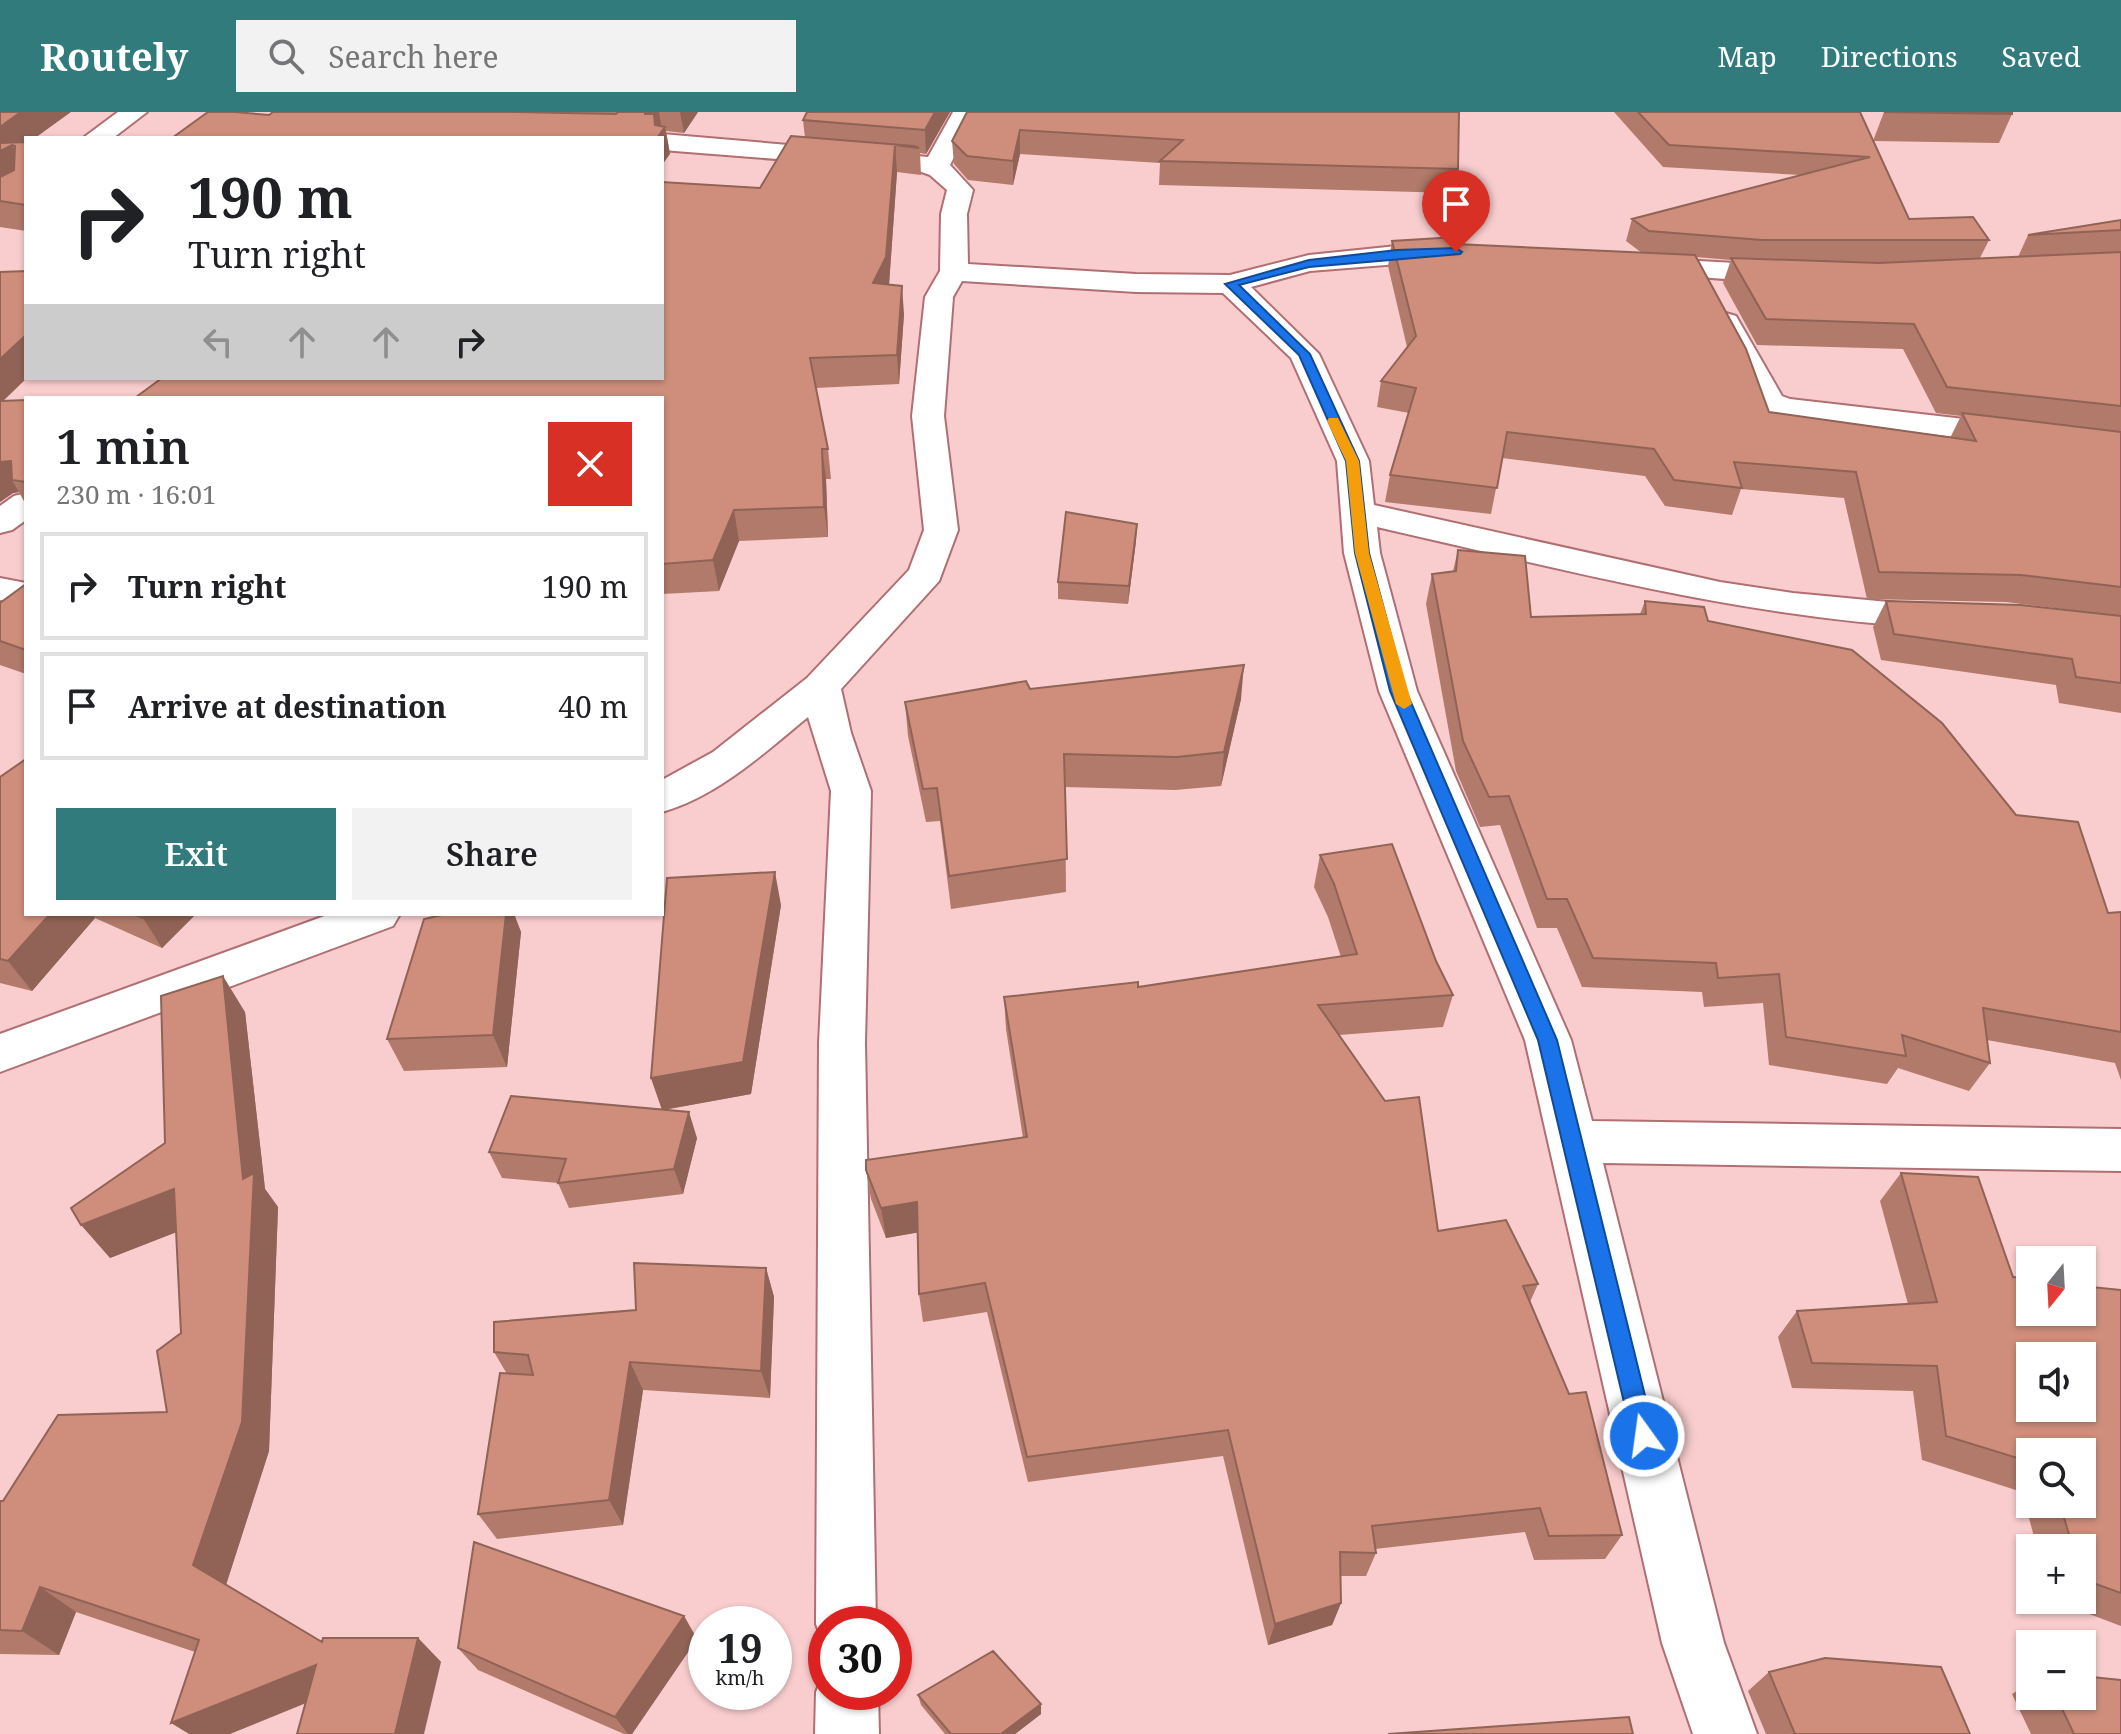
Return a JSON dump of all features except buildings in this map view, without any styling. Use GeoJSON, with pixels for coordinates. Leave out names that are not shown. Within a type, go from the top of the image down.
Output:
{"type":"FeatureCollection","features":[{"type":"Feature","properties":{"kind":"street"},"geometry":{"type":"LineString","coordinates":[[99,136],[135,112]]}},
{"type":"Feature","properties":{"kind":"street"},"geometry":{"type":"LineString","coordinates":[[935,168],[965,112]]}},
{"type":"Feature","properties":{"kind":"street"},"geometry":{"type":"LineString","coordinates":[[664,142],[895,160],[947,172],[960,190],[954,214],[954,272],[939,297],[928,416],[941,530],[926,573],[821,687],[727,762],[664,797]]}},
{"type":"Feature","properties":{"kind":"street"},"geometry":{"type":"LineString","coordinates":[[954,272],[1136,283],[1231,284],[1322,262],[1397,254],[1475,251]]}},
{"type":"Feature","properties":{"kind":"street"},"geometry":{"type":"LineString","coordinates":[[1612,264],[1816,276]]}},
{"type":"Feature","properties":{"kind":"street"},"geometry":{"type":"LineString","coordinates":[[1699,270],[1770,402],[1783,408],[2121,447]]}},
{"type":"Feature","properties":{"kind":"street"},"geometry":{"type":"LineString","coordinates":[[1231,284],[1304,354],[1353,461],[1362,553],[1398,691],[1548,1040],[1693,1643],[1725,1734]]}},
{"type":"Feature","properties":{"kind":"street"},"geometry":{"type":"LineString","coordinates":[[0,523],[24,505]]}},
{"type":"Feature","properties":{"kind":"street"},"geometry":{"type":"LineString","coordinates":[[1358,512],[1731,595],[1812,608],[1892,615],[1978,617]]}},
{"type":"Feature","properties":{"kind":"street"},"geometry":{"type":"LineString","coordinates":[[0,589],[24,594]]}},
{"type":"Feature","properties":{"kind":"street"},"geometry":{"type":"LineString","coordinates":[[821,687],[831,733],[851,791],[842,1043],[846,1606]]}},
{"type":"Feature","properties":{"kind":"street"},"geometry":{"type":"LineString","coordinates":[[0,1053],[373,916]]}},
{"type":"Feature","properties":{"kind":"street"},"geometry":{"type":"LineString","coordinates":[[1572,1142],[2121,1150]]}},
{"type":"Feature","properties":{"kind":"street"},"geometry":{"type":"LineString","coordinates":[[847,1710],[847,1734]]}},
{"type":"Feature","properties":{"kind":"slow traffic"},"geometry":{"type":"LineString","coordinates":[[1333,421],[1353,461],[1362,553],[1404,704]]}},
{"type":"Feature","properties":{"kind":"route"},"geometry":{"type":"LineString","coordinates":[[1456,252],[1397,254],[1309,263],[1231,284],[1304,354],[1353,461],[1362,553],[1398,691],[1548,1040],[1644,1436]]}}]}
